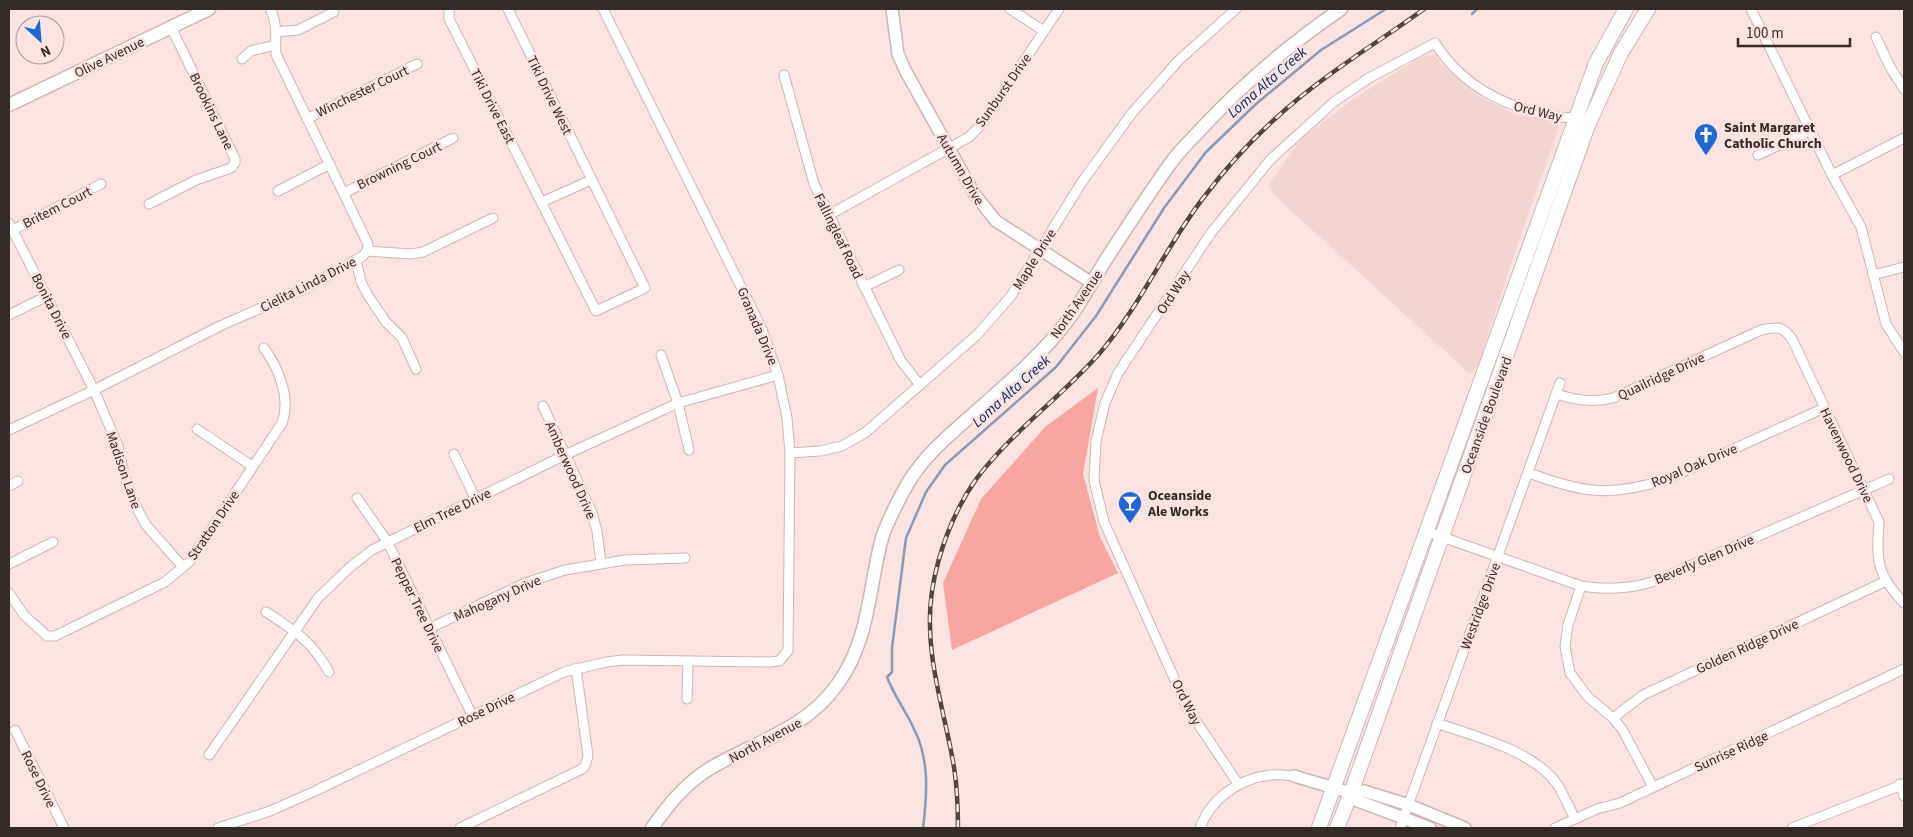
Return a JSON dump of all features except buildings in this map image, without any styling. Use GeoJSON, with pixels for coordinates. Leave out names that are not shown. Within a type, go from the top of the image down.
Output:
{"type":"FeatureCollection","features":[{"type":"Feature","properties":{"kind":"main road","name":"Olive Avenue"},"geometry":{"type":"LineString","coordinates":[[9,105],[209,9]]}},
{"type":"Feature","properties":{"kind":"main road","name":"North Avenue"},"geometry":{"type":"LineString","coordinates":[[652,828],[668,805],[688,784],[709,769],[774,737],[804,719],[831,693],[848,669],[860,643],[882,538],[893,509],[910,480],[938,444],[1031,363],[1059,332],[1130,221],[1175,158],[1232,95],[1280,53],[1340,9]]}},
{"type":"Feature","properties":{"kind":"main road","name":"Oceanside Boulevard"},"geometry":{"type":"LineString","coordinates":[[1319,828],[1428,532],[1596,63],[1626,9]]}},
{"type":"Feature","properties":{"kind":"main road","name":"Oceanside Boulevard"},"geometry":{"type":"LineString","coordinates":[[1337,828],[1443,537],[1590,121],[1621,53],[1648,9]]}},
{"type":"Feature","properties":{"kind":"street","name":"Cielita Linda Drive"},"geometry":{"type":"LineString","coordinates":[[9,430],[94,390],[220,326],[304,289],[363,256],[367,251],[368,244],[276,54],[276,32],[270,9]]}},
{"type":"Feature","properties":{"kind":"street","name":"Tiki Drive East"},"geometry":{"type":"LineString","coordinates":[[449,9],[449,18],[596,311],[644,288],[592,180]]}},
{"type":"Feature","properties":{"kind":"street","name":"Tiki Drive West"},"geometry":{"type":"LineString","coordinates":[[508,9],[592,180]]}},
{"type":"Feature","properties":{"kind":"street","name":"Granada Drive"},"geometry":{"type":"LineString","coordinates":[[603,9],[762,330],[778,375],[787,418],[790,453],[788,651],[779,661],[770,662]]}},
{"type":"Feature","properties":{"kind":"street","name":"Autumn Drive"},"geometry":{"type":"LineString","coordinates":[[892,9],[898,54],[906,72],[986,211],[996,221],[1092,283]]}},
{"type":"Feature","properties":{"kind":"street"},"geometry":{"type":"LineString","coordinates":[[1010,9],[1044,31]]}},
{"type":"Feature","properties":{"kind":"street","name":"Sunburst Drive"},"geometry":{"type":"LineString","coordinates":[[829,215],[969,137],[981,125],[1059,9]]}},
{"type":"Feature","properties":{"kind":"street","name":"Maple Drive"},"geometry":{"type":"LineString","coordinates":[[790,453],[820,451],[842,446],[866,432],[977,335],[994,318],[1011,296],[1082,182],[1132,113],[1179,60],[1236,9]]}},
{"type":"Feature","properties":{"kind":"street"},"geometry":{"type":"LineString","coordinates":[[1751,9],[1832,175],[1861,227],[1886,324],[1904,352]]}},
{"type":"Feature","properties":{"kind":"street"},"geometry":{"type":"LineString","coordinates":[[276,32],[298,30],[334,12]]}},
{"type":"Feature","properties":{"kind":"street","name":"Brookins Lane"},"geometry":{"type":"LineString","coordinates":[[148,204],[196,180],[231,168],[235,163],[235,159],[170,27]]}},
{"type":"Feature","properties":{"kind":"street"},"geometry":{"type":"LineString","coordinates":[[1876,37],[1890,67],[1904,90]]}},
{"type":"Feature","properties":{"kind":"street","name":"Ord Way"},"geometry":{"type":"LineString","coordinates":[[1239,785],[1188,709],[1104,522],[1094,480],[1096,441],[1105,403],[1118,373],[1211,232],[1270,160],[1336,101],[1369,78],[1435,44],[1459,72],[1494,98],[1513,106],[1554,117],[1590,121]]}},
{"type":"Feature","properties":{"kind":"street"},"geometry":{"type":"LineString","coordinates":[[242,59],[251,51],[275,45]]}},
{"type":"Feature","properties":{"kind":"street","name":"Winchester Court"},"geometry":{"type":"LineString","coordinates":[[307,118],[417,64]]}},
{"type":"Feature","properties":{"kind":"street","name":"Fallingleaf Road"},"geometry":{"type":"LineString","coordinates":[[784,75],[814,184],[901,361],[920,385]]}},
{"type":"Feature","properties":{"kind":"street"},"geometry":{"type":"LineString","coordinates":[[1758,155],[1810,130]]}},
{"type":"Feature","properties":{"kind":"street","name":"Browning Court"},"geometry":{"type":"LineString","coordinates":[[344,193],[454,138]]}},
{"type":"Feature","properties":{"kind":"street"},"geometry":{"type":"LineString","coordinates":[[1832,175],[1904,138]]}},
{"type":"Feature","properties":{"kind":"street"},"geometry":{"type":"LineString","coordinates":[[278,191],[330,164]]}},
{"type":"Feature","properties":{"kind":"street"},"geometry":{"type":"LineString","coordinates":[[542,202],[592,180]]}},
{"type":"Feature","properties":{"kind":"street","name":"Britem Court"},"geometry":{"type":"LineString","coordinates":[[11,226],[102,184]]}},
{"type":"Feature","properties":{"kind":"street"},"geometry":{"type":"LineString","coordinates":[[367,251],[411,254],[423,252],[493,218]]}},
{"type":"Feature","properties":{"kind":"street","name":"Bonita Drive"},"geometry":{"type":"LineString","coordinates":[[11,226],[94,390]]}},
{"type":"Feature","properties":{"kind":"street"},"geometry":{"type":"LineString","coordinates":[[356,260],[361,282],[369,297],[386,322],[402,338],[416,369]]}},
{"type":"Feature","properties":{"kind":"street"},"geometry":{"type":"LineString","coordinates":[[1872,275],[1904,267]]}},
{"type":"Feature","properties":{"kind":"street"},"geometry":{"type":"LineString","coordinates":[[864,287],[899,270]]}},
{"type":"Feature","properties":{"kind":"street"},"geometry":{"type":"LineString","coordinates":[[9,315],[47,296]]}},
{"type":"Feature","properties":{"kind":"street","name":"Havenwood Drive"},"geometry":{"type":"LineString","coordinates":[[1761,330],[1777,327],[1786,331],[1792,339],[1879,522],[1877,550],[1880,570],[1889,588],[1904,604]]}},
{"type":"Feature","properties":{"kind":"street","name":"Quailridge Drive"},"geometry":{"type":"LineString","coordinates":[[1556,394],[1578,400],[1600,401],[1613,398],[1761,330]]}},
{"type":"Feature","properties":{"kind":"street","name":"Stratton Drive"},"geometry":{"type":"LineString","coordinates":[[9,593],[24,615],[47,636],[55,636],[165,582],[190,561],[282,423],[286,413],[283,389],[275,363],[264,348]]}},
{"type":"Feature","properties":{"kind":"street"},"geometry":{"type":"LineString","coordinates":[[661,355],[678,403],[689,450]]}},
{"type":"Feature","properties":{"kind":"street","name":"Elm Tree Drive"},"geometry":{"type":"LineString","coordinates":[[209,755],[318,598],[349,568],[387,541],[678,403],[778,375]]}},
{"type":"Feature","properties":{"kind":"street","name":"Westridge Drive"},"geometry":{"type":"LineString","coordinates":[[1402,823],[1560,384]]}},
{"type":"Feature","properties":{"kind":"street","name":"Madison Lane"},"geometry":{"type":"LineString","coordinates":[[94,390],[118,446],[125,478],[133,501],[146,525],[183,567]]}},
{"type":"Feature","properties":{"kind":"street","name":"Amberwood Drive"},"geometry":{"type":"LineString","coordinates":[[543,406],[592,513],[597,531],[601,563]]}},
{"type":"Feature","properties":{"kind":"street","name":"Royal Oak Drive"},"geometry":{"type":"LineString","coordinates":[[1528,473],[1562,485],[1584,490],[1612,491],[1638,488],[1665,480],[1824,408]]}},
{"type":"Feature","properties":{"kind":"street"},"geometry":{"type":"LineString","coordinates":[[197,429],[252,466]]}},
{"type":"Feature","properties":{"kind":"street"},"geometry":{"type":"LineString","coordinates":[[454,454],[475,498]]}},
{"type":"Feature","properties":{"kind":"street","name":"Beverly Glen Drive"},"geometry":{"type":"LineString","coordinates":[[1428,532],[1581,586],[1619,588],[1644,585],[1655,581],[1889,479]]}},
{"type":"Feature","properties":{"kind":"street"},"geometry":{"type":"LineString","coordinates":[[9,486],[18,482]]}},
{"type":"Feature","properties":{"kind":"street","name":"Pepper Tree Drive"},"geometry":{"type":"LineString","coordinates":[[357,498],[387,541],[472,715]]}},
{"type":"Feature","properties":{"kind":"street"},"geometry":{"type":"LineString","coordinates":[[9,564],[53,542]]}},
{"type":"Feature","properties":{"kind":"street","name":"Mahogany Drive"},"geometry":{"type":"LineString","coordinates":[[430,628],[525,582],[564,570],[625,560],[685,558]]}},
{"type":"Feature","properties":{"kind":"street","name":"Golden Ridge Drive"},"geometry":{"type":"LineString","coordinates":[[1614,718],[1643,695],[1886,581]]}},
{"type":"Feature","properties":{"kind":"street"},"geometry":{"type":"LineString","coordinates":[[1581,586],[1568,625],[1565,646],[1570,673],[1588,697],[1614,718],[1653,787]]}},
{"type":"Feature","properties":{"kind":"street"},"geometry":{"type":"LineString","coordinates":[[266,612],[296,631],[310,643],[322,658],[329,672]]}},
{"type":"Feature","properties":{"kind":"street","name":"Rose Drive"},"geometry":{"type":"LineString","coordinates":[[218,828],[270,811],[313,792],[472,715],[576,668],[622,660],[770,662]]}},
{"type":"Feature","properties":{"kind":"street"},"geometry":{"type":"LineString","coordinates":[[687,699],[688,661]]}},
{"type":"Feature","properties":{"kind":"street"},"geometry":{"type":"LineString","coordinates":[[460,828],[585,766],[588,756],[576,668]]}},
{"type":"Feature","properties":{"kind":"street","name":"Sunrise Ridge"},"geometry":{"type":"LineString","coordinates":[[1556,828],[1597,809],[1620,803],[1904,669]]}},
{"type":"Feature","properties":{"kind":"street"},"geometry":{"type":"LineString","coordinates":[[1437,723],[1524,755],[1545,771],[1557,784],[1575,818]]}},
{"type":"Feature","properties":{"kind":"street","name":"Rose Drive"},"geometry":{"type":"LineString","coordinates":[[16,730],[64,828]]}},
{"type":"Feature","properties":{"kind":"street"},"geometry":{"type":"LineString","coordinates":[[1200,828],[1203,818],[1210,808],[1227,792],[1248,780],[1271,775],[1294,776],[1351,793],[1364,791],[1409,805],[1465,828]]}},
{"type":"Feature","properties":{"kind":"street"},"geometry":{"type":"LineString","coordinates":[[1792,828],[1902,784],[1904,796]]}},
{"type":"Feature","properties":{"kind":"street"},"geometry":{"type":"LineString","coordinates":[[1351,793],[1358,801],[1402,823],[1430,828]]}},
{"type":"Feature","properties":{"kind":"shaded area"},"geometry":{"type":"Polygon","coordinates":[[[1435,55],[1441,64],[1478,96],[1515,114],[1555,122],[1559,127],[1514,255],[1478,366],[1470,374],[1273,194],[1269,184],[1302,138],[1352,100],[1417,59],[1435,55]]]}},
{"type":"Feature","properties":{"kind":"shaded area"},"geometry":{"type":"Polygon","coordinates":[[[1098,388],[1083,474],[1100,537],[1118,573],[952,650],[943,583],[981,499],[1045,427],[1098,388]]]}},
{"type":"Feature","properties":{"kind":"waterway","name":"Loma Alta Creek"},"geometry":{"type":"LineString","coordinates":[[923,828],[926,803],[923,753],[914,729],[887,677],[892,672],[892,648],[906,538],[926,492],[945,465],[1056,367],[1096,316],[1164,208],[1206,152],[1256,104],[1321,50],[1386,9]]}},
{"type":"Feature","properties":{"kind":"waterway"},"geometry":{"type":"LineString","coordinates":[[1472,14],[1477,9]]}},
{"type":"Feature","properties":{"kind":"railway"},"geometry":{"type":"LineString","coordinates":[[958,828],[955,775],[932,657],[930,613],[938,561],[948,532],[961,504],[977,478],[1005,445],[1099,354],[1127,317],[1190,216],[1232,162],[1280,115],[1314,86],[1424,9]]}},
{"type":"Feature","properties":{"kind":"place","name":"Saint Margaret Catholic Church"},"geometry":{"type":"Point","coordinates":[1706,156]}},
{"type":"Feature","properties":{"kind":"place","name":"Oceanside Ale Works"},"geometry":{"type":"Point","coordinates":[1130,524]}}]}
